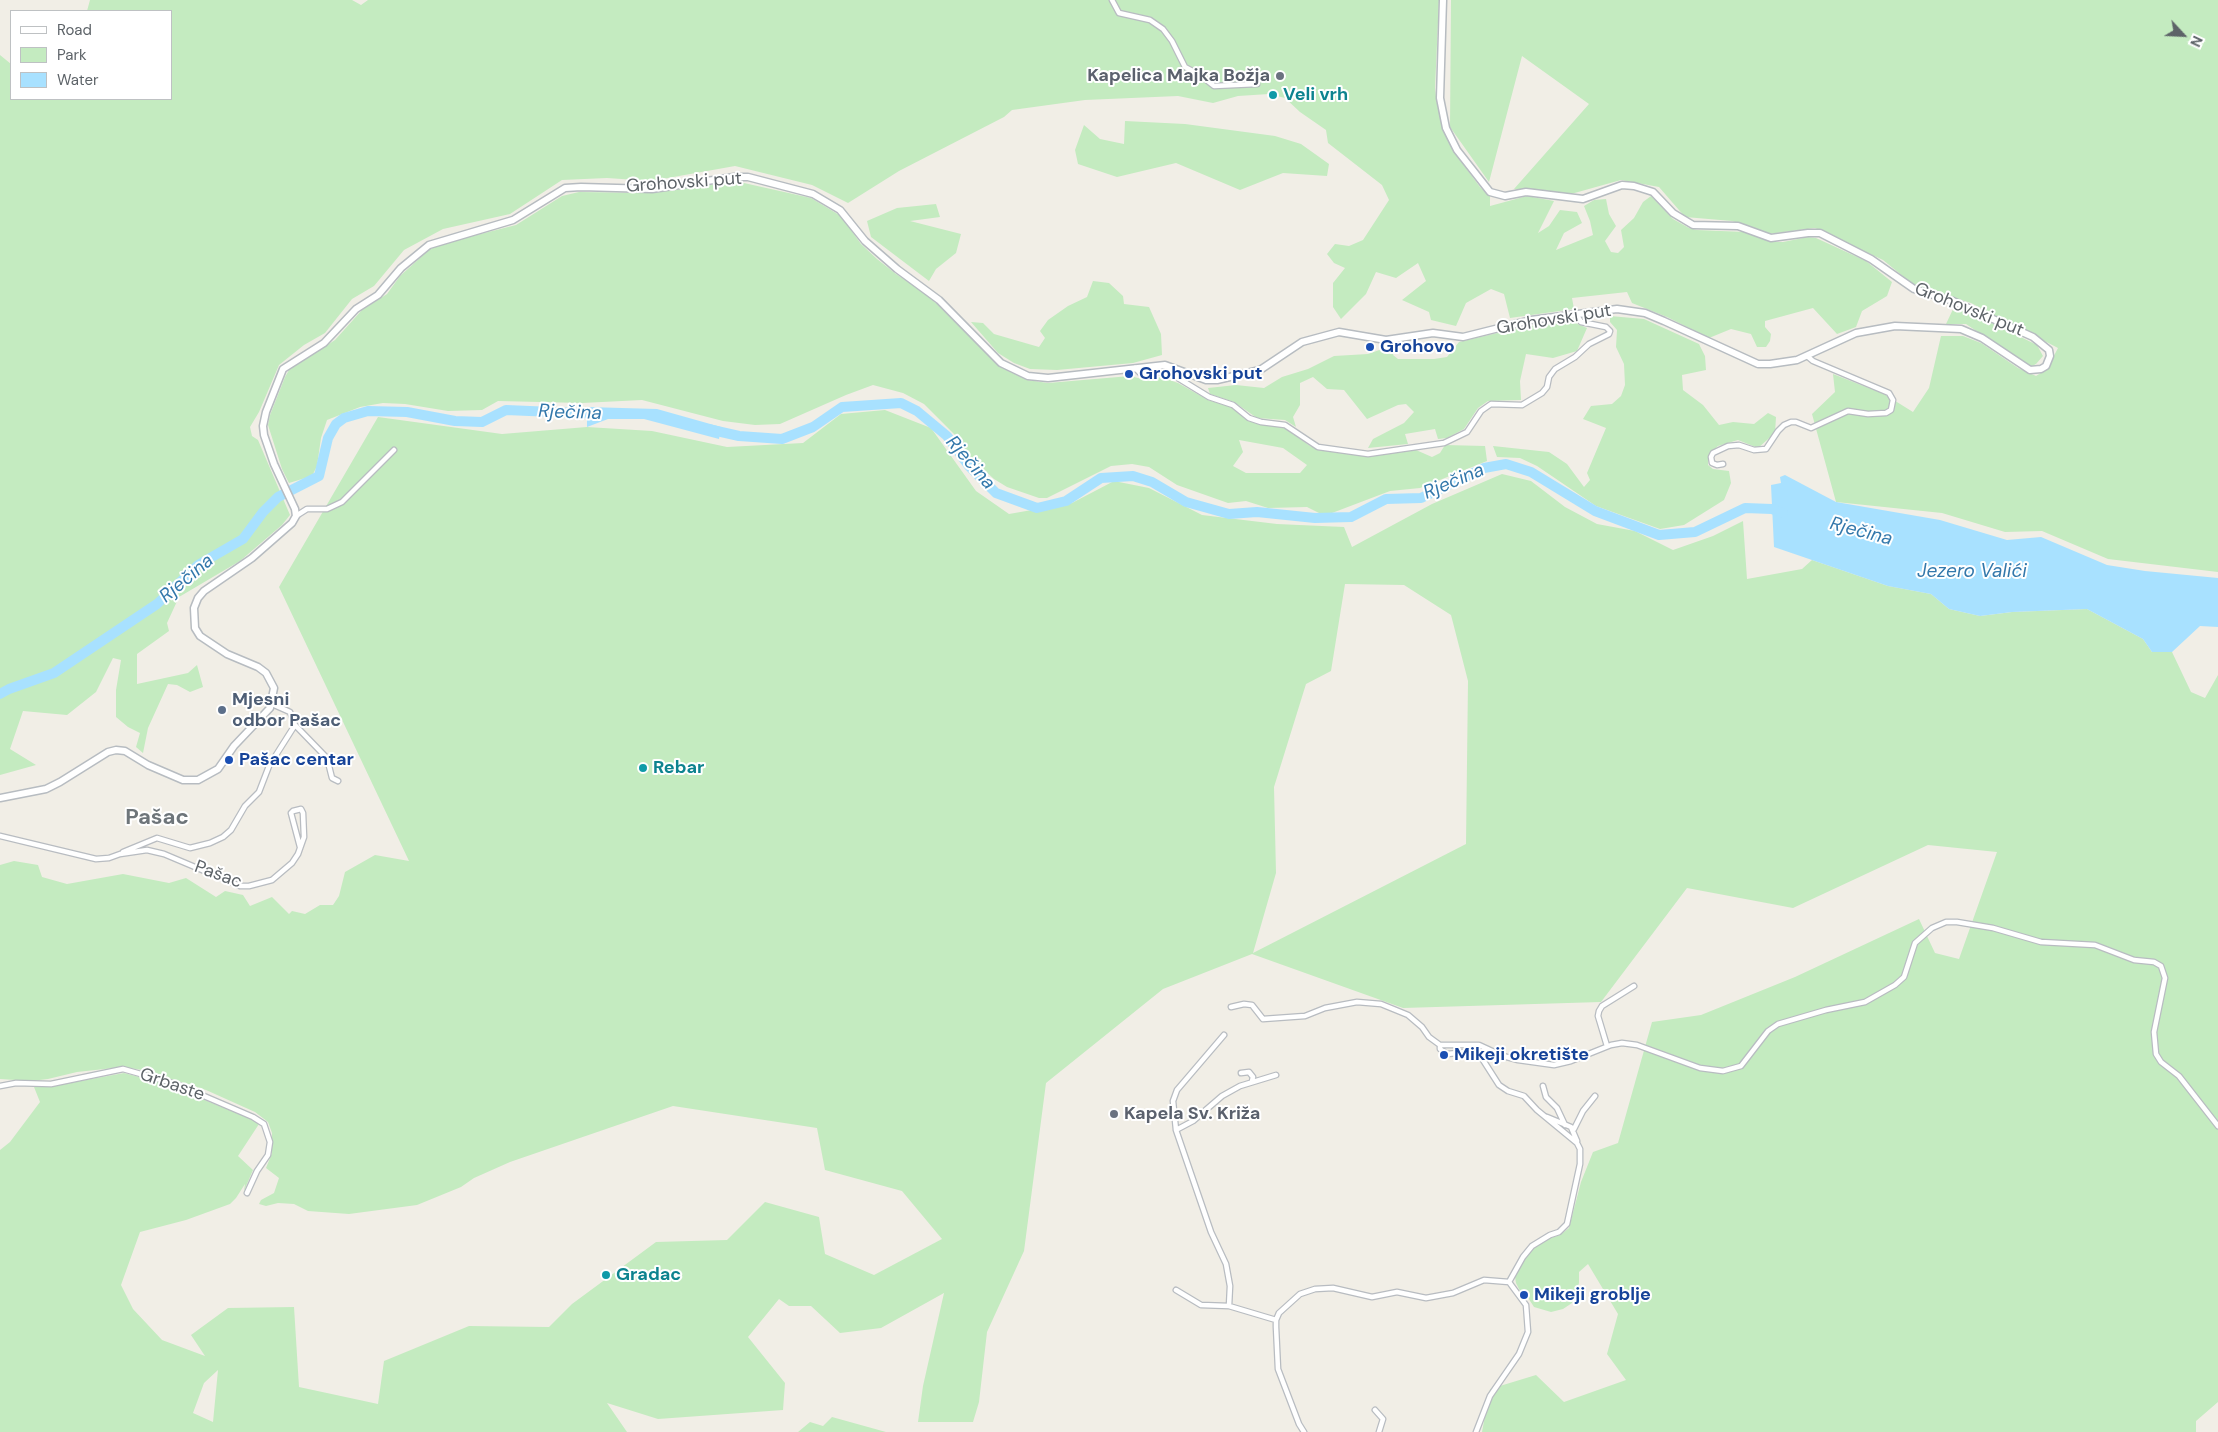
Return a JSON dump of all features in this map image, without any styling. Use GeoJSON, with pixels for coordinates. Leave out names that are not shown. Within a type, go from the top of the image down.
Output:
{"type":"FeatureCollection","features":[{"type":"Feature","properties":{"kind":"main road","name":"Grohovski put"},"geometry":{"type":"LineString","coordinates":[[296,516],[295,509],[276,468],[264,435],[263,426],[266,412],[283,369],[324,343],[356,309],[378,295],[401,268],[428,245],[512,220],[565,188],[652,189],[734,176],[812,194],[840,210],[865,241],[897,269],[939,300],[988,351],[1010,369],[1028,376],[1048,378],[1170,366],[1206,380],[1216,380],[1260,370],[1302,342],[1339,332],[1386,340],[1433,333],[1463,337],[1512,324],[1617,309],[1645,314],[1758,364],[1785,362],[1807,356],[1856,332],[1895,326],[1927,326],[1967,331],[1982,338],[2030,370],[2041,370],[2046,366],[2050,356],[2046,345],[2033,337],[1953,301],[1914,289],[1871,259],[1820,234],[1808,233],[1771,238],[1738,226],[1693,224],[1673,213],[1653,192],[1634,186],[1622,185],[1583,199],[1526,192],[1505,196],[1490,192],[1457,150],[1446,128],[1440,98],[1443,0]]}},
{"type":"Feature","properties":{"kind":"main road"},"geometry":{"type":"LineString","coordinates":[[0,798],[46,789],[108,752],[116,750],[125,751],[148,765],[183,780],[206,778],[218,769],[234,746],[272,704],[274,688],[266,673],[258,667],[227,654],[209,644],[200,636],[195,628],[193,617],[198,598],[204,591],[252,558],[292,523],[296,516]]}},
{"type":"Feature","properties":{"kind":"street"},"geometry":{"type":"LineString","coordinates":[[1112,0],[1119,13],[1150,20],[1163,30],[1172,41],[1185,67],[1200,75],[1214,86],[1257,84]]}},
{"type":"Feature","properties":{"kind":"street"},"geometry":{"type":"LineString","coordinates":[[1135,368],[1140,373],[1158,372],[1172,375],[1210,397],[1233,405],[1249,418],[1261,422],[1285,425],[1318,447],[1368,454],[1444,442],[1467,432],[1481,411],[1491,404],[1522,406],[1542,393],[1547,388],[1549,377],[1555,369],[1610,331],[1606,327],[1581,322],[1576,314]]}},
{"type":"Feature","properties":{"kind":"street"},"geometry":{"type":"LineString","coordinates":[[1723,464],[1717,465],[1712,463],[1711,457],[1713,453],[1728,446],[1739,445],[1754,450],[1766,449],[1784,424],[1796,422],[1811,428],[1848,411],[1868,414],[1886,413],[1891,410],[1893,400],[1889,393],[1813,361],[1807,356]]}},
{"type":"Feature","properties":{"kind":"street"},"geometry":{"type":"LineString","coordinates":[[296,516],[307,508],[327,509],[342,502],[394,450]]}},
{"type":"Feature","properties":{"kind":"street"},"geometry":{"type":"LineString","coordinates":[[272,704],[290,712],[295,725],[325,756],[332,778],[338,781]]}},
{"type":"Feature","properties":{"kind":"street","name":"Pašac"},"geometry":{"type":"LineString","coordinates":[[120,854],[129,848],[157,838],[190,848],[210,843],[223,837],[232,830],[245,806],[259,792],[269,766],[295,725]]}},
{"type":"Feature","properties":{"kind":"street","name":"Pašac"},"geometry":{"type":"LineString","coordinates":[[0,836],[96,859],[147,850],[164,854],[230,884],[249,886],[272,880],[279,876],[298,854],[305,833],[301,809],[292,811],[300,847]]}},
{"type":"Feature","properties":{"kind":"street"},"geometry":{"type":"LineString","coordinates":[[1440,1045],[1479,1045],[1503,1056],[1554,1065],[1570,1062],[1607,1046],[1622,1042],[1637,1045],[1700,1068],[1723,1072],[1734,1069],[1745,1062],[1768,1031],[1778,1024],[1826,1010],[1865,1002],[1895,985],[1906,972],[1915,943],[1932,928],[1946,922],[1957,922],[1993,928],[2041,942],[2095,945],[2134,960],[2154,962],[2161,966],[2165,978],[2154,1032],[2156,1054],[2160,1062],[2179,1076],[2218,1126]]}},
{"type":"Feature","properties":{"kind":"street"},"geometry":{"type":"LineString","coordinates":[[1607,1046],[1598,1016],[1599,1011],[1602,1006],[1634,986]]}},
{"type":"Feature","properties":{"kind":"street"},"geometry":{"type":"LineString","coordinates":[[1231,1007],[1244,1004],[1252,1005],[1263,1019],[1305,1016],[1325,1008],[1357,1002],[1380,1004],[1408,1015],[1447,1054],[1468,1052],[1478,1056],[1483,1060],[1499,1085],[1508,1091],[1524,1096],[1577,1143]]}},
{"type":"Feature","properties":{"kind":"street"},"geometry":{"type":"LineString","coordinates":[[1224,1036],[1177,1090],[1173,1102],[1176,1130],[1211,1232],[1226,1264],[1230,1286],[1229,1306]]}},
{"type":"Feature","properties":{"kind":"street","name":"Grbaste"},"geometry":{"type":"LineString","coordinates":[[0,1086],[5,1083],[51,1084],[123,1069],[176,1084],[253,1117],[264,1124],[270,1142],[268,1155],[257,1171],[246,1194]]}},
{"type":"Feature","properties":{"kind":"street"},"geometry":{"type":"LineString","coordinates":[[1241,1073],[1249,1072],[1253,1077],[1252,1081]]}},
{"type":"Feature","properties":{"kind":"street"},"geometry":{"type":"LineString","coordinates":[[1176,1130],[1193,1121],[1222,1096],[1252,1081],[1276,1075]]}},
{"type":"Feature","properties":{"kind":"street"},"geometry":{"type":"LineString","coordinates":[[1543,1086],[1546,1097],[1557,1108],[1565,1125]]}},
{"type":"Feature","properties":{"kind":"street"},"geometry":{"type":"LineString","coordinates":[[1509,1282],[1523,1257],[1532,1246],[1550,1234],[1558,1232],[1567,1224],[1580,1164],[1580,1149],[1574,1129],[1583,1111],[1595,1096]]}},
{"type":"Feature","properties":{"kind":"street"},"geometry":{"type":"LineString","coordinates":[[1546,1117],[1574,1129]]}},
{"type":"Feature","properties":{"kind":"street"},"geometry":{"type":"LineString","coordinates":[[1304,1432],[1299,1424],[1293,1404],[1278,1369],[1276,1320],[1284,1306],[1300,1294],[1315,1289],[1333,1288],[1372,1297],[1397,1292],[1426,1298],[1453,1293],[1484,1280],[1509,1282],[1526,1305],[1528,1332],[1519,1354],[1490,1396],[1476,1432]]}},
{"type":"Feature","properties":{"kind":"street"},"geometry":{"type":"LineString","coordinates":[[1176,1290],[1201,1305],[1229,1306],[1276,1320]]}},
{"type":"Feature","properties":{"kind":"street"},"geometry":{"type":"LineString","coordinates":[[1375,1410],[1384,1419],[1379,1432]]}},
{"type":"Feature","properties":{"kind":"green space"},"geometry":{"type":"Polygon","coordinates":[[[90,0],[352,0],[361,5],[368,0],[1439,0],[1435,88],[1443,130],[1454,152],[1480,187],[1490,196],[1490,206],[1527,196],[1554,201],[1538,233],[1549,226],[1560,210],[1577,212],[1582,223],[1564,233],[1556,250],[1593,235],[1584,206],[1594,200],[1606,199],[1609,214],[1616,226],[1605,241],[1611,252],[1618,253],[1624,247],[1621,230],[1634,218],[1643,202],[1651,196],[1673,219],[1689,228],[1745,232],[1772,242],[1783,242],[1808,237],[1816,238],[1866,261],[1892,282],[1887,296],[1862,311],[1856,327],[1837,334],[1813,308],[1765,321],[1765,327],[1771,334],[1770,341],[1766,347],[1757,347],[1751,334],[1731,329],[1709,338],[1667,317],[1632,303],[1627,292],[1572,298],[1574,309],[1510,318],[1504,294],[1491,289],[1466,303],[1456,326],[1431,320],[1429,312],[1402,300],[1426,281],[1418,263],[1396,278],[1376,272],[1366,294],[1341,319],[1333,307],[1333,283],[1345,268],[1334,263],[1327,254],[1335,244],[1349,246],[1363,240],[1389,200],[1382,185],[1328,143],[1326,130],[1300,112],[1285,98],[1269,94],[1238,96],[1213,103],[1178,96],[1085,100],[1012,110],[1004,117],[899,171],[848,203],[812,185],[735,166],[651,181],[607,178],[562,180],[510,214],[443,229],[404,250],[374,286],[352,299],[325,333],[304,345],[279,365],[259,412],[250,427],[252,436],[258,440],[290,515],[282,525],[240,561],[179,597],[167,623],[169,631],[137,654],[137,684],[188,673],[197,665],[203,687],[190,692],[177,685],[168,684],[148,728],[143,753],[136,747],[140,733],[128,727],[116,717],[116,690],[121,660],[113,658],[96,692],[67,715],[23,711],[10,749],[36,765],[0,775],[0,55],[10,63],[10,100],[172,100],[172,10],[87,10],[90,0]]]}},
{"type":"Feature","properties":{"kind":"green space"},"geometry":{"type":"Polygon","coordinates":[[[1451,0],[2218,0],[2218,572],[2108,559],[2042,531],[2005,532],[1942,513],[1836,502],[1812,414],[1835,392],[1833,374],[1884,394],[1913,412],[1929,388],[1941,336],[1963,336],[1981,343],[2018,368],[2036,376],[2047,369],[2058,348],[1971,303],[1915,286],[1883,260],[1815,228],[1768,234],[1732,221],[1685,217],[1659,187],[1621,180],[1571,194],[1514,189],[1589,104],[1522,56],[1489,182],[1450,127],[1451,0]]]}},
{"type":"Feature","properties":{"kind":"green space"},"geometry":{"type":"Polygon","coordinates":[[[1125,121],[1185,124],[1275,136],[1301,144],[1329,164],[1327,176],[1283,173],[1240,190],[1176,163],[1117,177],[1078,164],[1075,150],[1084,125],[1100,139],[1124,144],[1125,121]]]}},
{"type":"Feature","properties":{"kind":"green space"},"geometry":{"type":"Polygon","coordinates":[[[735,181],[811,198],[841,216],[861,244],[896,274],[937,304],[1002,368],[1027,380],[1048,383],[1130,376],[1142,379],[1161,377],[1178,383],[1208,400],[1231,407],[1248,421],[1285,428],[1310,446],[1320,450],[1369,457],[1400,450],[1416,450],[1432,457],[1440,453],[1445,445],[1485,446],[1487,461],[1420,488],[1390,491],[1332,513],[1319,513],[1307,507],[1268,508],[1246,501],[1228,503],[1177,485],[1149,467],[1132,464],[1111,466],[1047,498],[1039,498],[1007,487],[994,479],[971,458],[955,435],[924,404],[903,393],[873,385],[780,424],[755,425],[723,421],[642,400],[582,403],[498,401],[482,410],[448,411],[405,404],[383,403],[360,407],[327,420],[321,438],[317,466],[312,476],[289,483],[282,469],[268,425],[270,415],[289,370],[335,340],[362,310],[387,294],[400,276],[430,249],[445,243],[516,225],[562,196],[579,192],[653,193],[735,181]],[[1239,440],[1243,452],[1233,466],[1246,473],[1300,473],[1307,465],[1283,448],[1239,440]]]}},
{"type":"Feature","properties":{"kind":"green space"},"geometry":{"type":"Polygon","coordinates":[[[936,204],[940,217],[910,221],[961,234],[956,253],[936,269],[929,281],[871,237],[867,221],[897,208],[936,204]]]}},
{"type":"Feature","properties":{"kind":"green space"},"geometry":{"type":"Polygon","coordinates":[[[1093,281],[1109,283],[1123,296],[1124,304],[1149,307],[1161,334],[1162,355],[1133,363],[1057,370],[1030,369],[1014,363],[998,353],[971,322],[983,323],[994,334],[1039,347],[1045,338],[1040,331],[1048,320],[1068,306],[1087,297],[1093,281]]]}},
{"type":"Feature","properties":{"kind":"green space"},"geometry":{"type":"Polygon","coordinates":[[[1955,305],[2037,345],[2043,356],[2036,364],[2030,367],[1966,324],[1946,324],[1955,305]]]}},
{"type":"Feature","properties":{"kind":"green space"},"geometry":{"type":"Polygon","coordinates":[[[1610,316],[1644,319],[1699,344],[1705,356],[1706,370],[1682,375],[1683,390],[1703,405],[1719,425],[1733,422],[1754,424],[1768,413],[1776,417],[1775,433],[1758,448],[1738,440],[1718,446],[1709,454],[1708,465],[1713,469],[1729,471],[1731,483],[1724,500],[1684,525],[1660,529],[1596,506],[1537,466],[1520,458],[1497,457],[1493,446],[1549,452],[1567,464],[1584,487],[1590,480],[1587,473],[1606,428],[1583,419],[1591,406],[1612,404],[1621,396],[1625,385],[1624,364],[1616,347],[1617,330],[1610,322],[1610,316]]]}},
{"type":"Feature","properties":{"kind":"green space"},"geometry":{"type":"Polygon","coordinates":[[[1571,321],[1587,328],[1577,351],[1553,358],[1526,354],[1520,381],[1521,400],[1488,401],[1478,408],[1464,429],[1447,438],[1438,439],[1435,429],[1405,434],[1408,444],[1368,448],[1373,439],[1404,423],[1414,412],[1406,404],[1398,405],[1367,419],[1344,390],[1327,389],[1313,377],[1300,383],[1300,405],[1293,417],[1296,427],[1285,420],[1257,418],[1234,402],[1210,394],[1208,388],[1236,385],[1264,388],[1282,377],[1308,369],[1334,356],[1368,354],[1385,348],[1395,348],[1393,355],[1398,359],[1447,357],[1459,342],[1523,327],[1571,321]]]}},
{"type":"Feature","properties":{"kind":"green space"},"geometry":{"type":"Polygon","coordinates":[[[885,410],[931,428],[976,491],[1009,514],[1072,503],[1114,481],[1149,488],[1202,515],[1277,524],[1344,527],[1352,547],[1432,504],[1502,474],[1531,481],[1565,507],[1597,524],[1635,531],[1673,550],[1713,536],[1743,521],[1747,579],[1802,569],[1812,560],[1888,586],[1931,594],[1949,609],[1980,616],[2012,612],[2087,609],[2143,639],[2152,652],[2172,652],[2191,692],[2205,698],[2218,675],[2218,1402],[2196,1421],[2196,1432],[1482,1432],[1490,1389],[1536,1375],[1564,1402],[1626,1380],[1607,1354],[1618,1314],[1588,1264],[1579,1272],[1579,1283],[1572,1303],[1563,1309],[1551,1312],[1534,1307],[1525,1293],[1520,1291],[1515,1277],[1525,1258],[1533,1248],[1541,1241],[1560,1235],[1569,1228],[1581,1182],[1593,1152],[1618,1143],[1652,1022],[1701,1015],[1795,977],[1919,919],[1935,953],[1959,959],[1997,852],[1928,845],[1793,908],[1687,888],[1601,1002],[1403,1008],[1252,954],[1163,989],[1046,1083],[1024,1251],[987,1332],[979,1402],[973,1422],[918,1422],[923,1386],[944,1293],[881,1328],[840,1333],[811,1306],[789,1306],[779,1299],[748,1337],[785,1383],[783,1410],[658,1419],[607,1403],[627,1432],[0,1432],[0,1150],[10,1142],[40,1102],[34,1087],[53,1086],[124,1073],[166,1084],[259,1124],[238,1156],[253,1170],[244,1191],[245,1184],[230,1204],[186,1220],[140,1232],[121,1285],[133,1309],[162,1340],[205,1356],[191,1335],[228,1308],[294,1307],[299,1387],[378,1404],[384,1361],[469,1326],[549,1327],[572,1304],[656,1242],[727,1240],[765,1202],[819,1217],[825,1254],[874,1275],[942,1239],[902,1191],[825,1170],[817,1128],[673,1106],[510,1162],[474,1178],[461,1187],[417,1205],[349,1214],[308,1211],[294,1204],[278,1203],[266,1206],[259,1204],[261,1200],[274,1193],[279,1178],[266,1168],[272,1153],[272,1133],[268,1122],[255,1112],[206,1090],[142,1070],[123,1067],[77,1072],[31,1081],[0,1079],[0,865],[14,861],[38,865],[42,877],[67,884],[123,874],[169,883],[186,878],[216,897],[225,891],[243,895],[250,906],[272,897],[289,914],[292,911],[305,914],[320,905],[333,905],[339,896],[345,872],[375,855],[409,861],[279,587],[378,417],[502,434],[587,427],[652,431],[727,447],[803,443],[841,414],[885,410]],[[1345,584],[1331,671],[1306,684],[1274,787],[1276,873],[1253,953],[1466,844],[1468,681],[1451,615],[1404,585],[1345,584]],[[218,1370],[204,1383],[193,1413],[213,1422],[218,1370]]]}},
{"type":"Feature","properties":{"kind":"green space"},"geometry":{"type":"Polygon","coordinates":[[[832,1417],[886,1432],[798,1432],[810,1422],[823,1426],[832,1417]]]}},
{"type":"Feature","properties":{"kind":"water"},"geometry":{"type":"Polygon","coordinates":[[[587,407],[657,409],[721,427],[719,439],[644,419],[608,419],[587,427],[587,407]]]}},
{"type":"Feature","properties":{"kind":"water","name":"Jezero Valići"},"geometry":{"type":"Polygon","coordinates":[[[1785,475],[1836,502],[1940,520],[2007,540],[2041,537],[2107,565],[2145,571],[2218,578],[2218,627],[2200,626],[2172,652],[2152,652],[2143,639],[2087,609],[2012,612],[1980,616],[1949,609],[1931,594],[1888,586],[1774,547],[1771,485],[1781,483],[1780,477],[1785,475]]]}},
{"type":"Feature","properties":{"kind":"waterway","name":"Rječina"},"geometry":{"type":"LineString","coordinates":[[708,429],[739,436],[782,439],[813,427],[842,407],[901,403],[917,411],[947,436],[969,466],[996,493],[1037,508],[1066,501],[1101,478],[1133,476],[1152,482],[1186,502],[1229,514],[1257,512],[1315,518],[1351,517],[1386,499],[1421,498],[1484,468],[1506,464],[1531,472],[1595,511],[1659,535],[1695,532],[1745,508],[1772,509],[1783,513]]}},
{"type":"Feature","properties":{"kind":"waterway","name":"Rječina"},"geometry":{"type":"LineString","coordinates":[[0,694],[54,673],[157,604],[198,565],[243,539],[263,512],[278,497],[319,476],[328,438],[336,424],[344,418],[368,411],[407,412],[455,421],[482,422],[506,410],[600,414]]}},
{"type":"Feature","properties":{"kind":"place","name":"Kapelica Majka Božja"},"geometry":{"type":"Point","coordinates":[1280,76]}},
{"type":"Feature","properties":{"kind":"place","name":"Veli vrh"},"geometry":{"type":"Point","coordinates":[1273,95]}},
{"type":"Feature","properties":{"kind":"place","name":"Grohovo"},"geometry":{"type":"Point","coordinates":[1370,347]}},
{"type":"Feature","properties":{"kind":"place","name":"Grohovski put"},"geometry":{"type":"Point","coordinates":[1129,374]}},
{"type":"Feature","properties":{"kind":"place","name":"Mjesni odbor Pašac"},"geometry":{"type":"Point","coordinates":[222,710]}},
{"type":"Feature","properties":{"kind":"place","name":"Pašac centar"},"geometry":{"type":"Point","coordinates":[229,760]}},
{"type":"Feature","properties":{"kind":"place","name":"Rebar"},"geometry":{"type":"Point","coordinates":[643,768]}},
{"type":"Feature","properties":{"kind":"place","name":"Mikeji okretište"},"geometry":{"type":"Point","coordinates":[1444,1055]}},
{"type":"Feature","properties":{"kind":"place","name":"Kapela Sv. Križa"},"geometry":{"type":"Point","coordinates":[1114,1114]}},
{"type":"Feature","properties":{"kind":"place","name":"Gradac"},"geometry":{"type":"Point","coordinates":[606,1275]}},
{"type":"Feature","properties":{"kind":"place","name":"Mikeji groblje"},"geometry":{"type":"Point","coordinates":[1524,1295]}},
{"type":"Feature","properties":{"kind":"district","name":"Pašac"},"geometry":{"type":"Point","coordinates":[157,818]}}]}
